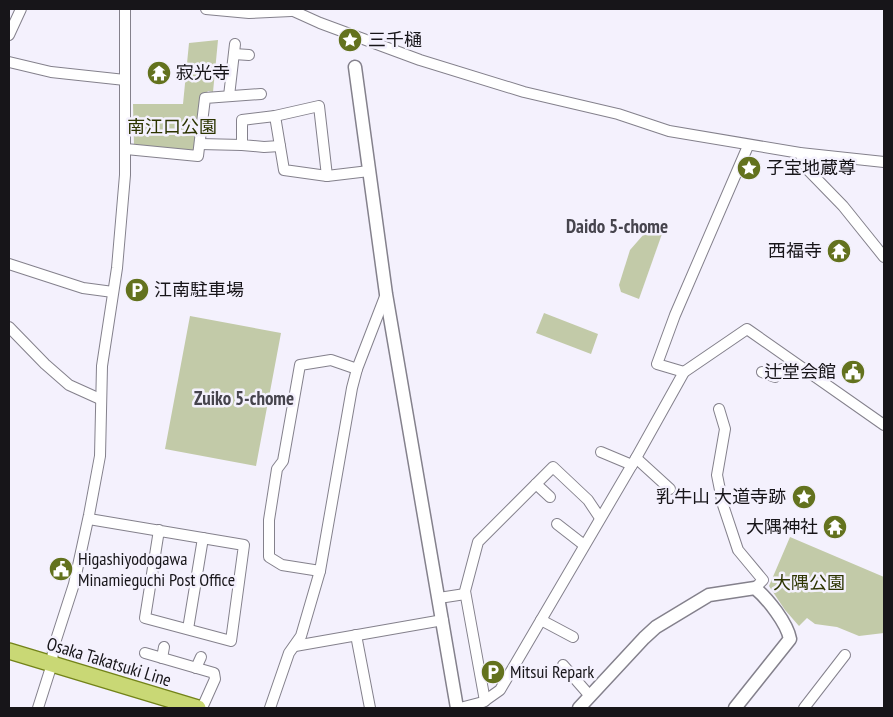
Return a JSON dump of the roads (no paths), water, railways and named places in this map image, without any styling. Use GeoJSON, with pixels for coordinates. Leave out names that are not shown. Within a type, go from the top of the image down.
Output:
{"type":"FeatureCollection","features":[{"type":"Feature","properties":{"kind":"main road","name":"Osaka Takatsuki Line"},"geometry":{"type":"LineString","coordinates":[[9,651],[198,708]]}},
{"type":"Feature","properties":{"kind":"street"},"geometry":{"type":"LineString","coordinates":[[9,35],[21,9]]}},
{"type":"Feature","properties":{"kind":"street"},"geometry":{"type":"LineString","coordinates":[[38,708],[74,584],[100,456],[102,366],[123,214],[126,149],[125,9]]}},
{"type":"Feature","properties":{"kind":"street"},"geometry":{"type":"LineString","coordinates":[[206,9],[249,13],[290,10],[420,60],[524,92],[618,114],[669,131],[748,146],[884,162]]}},
{"type":"Feature","properties":{"kind":"street"},"geometry":{"type":"LineString","coordinates":[[229,96],[235,49],[249,56]]}},
{"type":"Feature","properties":{"kind":"street"},"geometry":{"type":"LineString","coordinates":[[9,62],[51,72],[126,80]]}},
{"type":"Feature","properties":{"kind":"street"},"geometry":{"type":"LineString","coordinates":[[355,67],[386,294],[458,708],[485,704],[500,690],[684,372],[747,329],[884,424]]}},
{"type":"Feature","properties":{"kind":"street"},"geometry":{"type":"LineString","coordinates":[[126,149],[198,156],[205,98],[261,94]]}},
{"type":"Feature","properties":{"kind":"street"},"geometry":{"type":"LineString","coordinates":[[242,145],[242,120],[274,116],[319,106],[327,176]]}},
{"type":"Feature","properties":{"kind":"street"},"geometry":{"type":"LineString","coordinates":[[274,116],[284,170],[327,176],[369,171]]}},
{"type":"Feature","properties":{"kind":"street"},"geometry":{"type":"LineString","coordinates":[[200,144],[280,146]]}},
{"type":"Feature","properties":{"kind":"street"},"geometry":{"type":"LineString","coordinates":[[684,372],[657,364],[748,146]]}},
{"type":"Feature","properties":{"kind":"street"},"geometry":{"type":"LineString","coordinates":[[800,153],[807,168],[843,206],[884,257]]}},
{"type":"Feature","properties":{"kind":"street"},"geometry":{"type":"LineString","coordinates":[[9,264],[83,288],[113,292]]}},
{"type":"Feature","properties":{"kind":"street"},"geometry":{"type":"LineString","coordinates":[[270,708],[289,654],[301,636],[320,571],[352,388],[357,369],[386,294]]}},
{"type":"Feature","properties":{"kind":"street"},"geometry":{"type":"LineString","coordinates":[[9,327],[45,364],[69,385],[100,398]]}},
{"type":"Feature","properties":{"kind":"street"},"geometry":{"type":"LineString","coordinates":[[320,571],[282,565],[269,557],[269,520],[277,469],[283,461],[300,365],[331,360],[357,369]]}},
{"type":"Feature","properties":{"kind":"street"},"geometry":{"type":"LineString","coordinates":[[762,372],[775,377],[782,370],[805,369]]}},
{"type":"Feature","properties":{"kind":"street"},"geometry":{"type":"LineString","coordinates":[[579,708],[656,627],[709,595],[755,588],[763,580],[738,550],[722,498],[717,475],[725,429],[719,410]]}},
{"type":"Feature","properties":{"kind":"street"},"geometry":{"type":"LineString","coordinates":[[602,452],[634,461],[670,489]]}},
{"type":"Feature","properties":{"kind":"street"},"geometry":{"type":"LineString","coordinates":[[485,704],[465,594],[478,542],[553,467],[588,500],[600,518]]}},
{"type":"Feature","properties":{"kind":"street"},"geometry":{"type":"LineString","coordinates":[[536,484],[550,497]]}},
{"type":"Feature","properties":{"kind":"street"},"geometry":{"type":"LineString","coordinates":[[88,519],[159,530],[244,545],[232,641],[145,618],[159,530]]}},
{"type":"Feature","properties":{"kind":"street"},"geometry":{"type":"LineString","coordinates":[[557,524],[584,545]]}},
{"type":"Feature","properties":{"kind":"street"},"geometry":{"type":"LineString","coordinates":[[188,629],[203,538]]}},
{"type":"Feature","properties":{"kind":"street"},"geometry":{"type":"LineString","coordinates":[[735,708],[790,640],[788,630],[770,604],[755,588]]}},
{"type":"Feature","properties":{"kind":"street"},"geometry":{"type":"LineString","coordinates":[[439,598],[465,594]]}},
{"type":"Feature","properties":{"kind":"street"},"geometry":{"type":"LineString","coordinates":[[295,646],[443,620]]}},
{"type":"Feature","properties":{"kind":"street"},"geometry":{"type":"LineString","coordinates":[[541,620],[573,637]]}},
{"type":"Feature","properties":{"kind":"street"},"geometry":{"type":"LineString","coordinates":[[356,635],[370,708]]}},
{"type":"Feature","properties":{"kind":"street"},"geometry":{"type":"LineString","coordinates":[[162,658],[164,647]]}},
{"type":"Feature","properties":{"kind":"street"},"geometry":{"type":"LineString","coordinates":[[145,653],[214,673],[215,679],[202,708]]}},
{"type":"Feature","properties":{"kind":"street"},"geometry":{"type":"LineString","coordinates":[[805,708],[845,655]]}},
{"type":"Feature","properties":{"kind":"street"},"geometry":{"type":"LineString","coordinates":[[196,668],[201,657]]}},
{"type":"Feature","properties":{"kind":"street"},"geometry":{"type":"LineString","coordinates":[[563,665],[590,696]]}},
{"type":"Feature","properties":{"kind":"place","name":"三千樋"},"geometry":{"type":"Point","coordinates":[350,40]}},
{"type":"Feature","properties":{"kind":"place","name":"寂光寺"},"geometry":{"type":"Point","coordinates":[159,73]}},
{"type":"Feature","properties":{"kind":"place","name":"子宝地蔵尊"},"geometry":{"type":"Point","coordinates":[749,168]}},
{"type":"Feature","properties":{"kind":"place","name":"西福寺"},"geometry":{"type":"Point","coordinates":[839,251]}},
{"type":"Feature","properties":{"kind":"place","name":"江南駐車場"},"geometry":{"type":"Point","coordinates":[137,290]}},
{"type":"Feature","properties":{"kind":"place","name":"辻堂会館"},"geometry":{"type":"Point","coordinates":[853,372]}},
{"type":"Feature","properties":{"kind":"place","name":"乳牛山 大道寺跡"},"geometry":{"type":"Point","coordinates":[804,497]}},
{"type":"Feature","properties":{"kind":"place","name":"大隅神社"},"geometry":{"type":"Point","coordinates":[835,527]}},
{"type":"Feature","properties":{"kind":"place","name":"Higashiyodogawa Minamieguchi Post Office"},"geometry":{"type":"Point","coordinates":[61,569]}},
{"type":"Feature","properties":{"kind":"place","name":"Mitsui Repark"},"geometry":{"type":"Point","coordinates":[493,672]}},
{"type":"Feature","properties":{"kind":"district","name":"Daido 5-chome"},"geometry":{"type":"Point","coordinates":[617,226]}},
{"type":"Feature","properties":{"kind":"district","name":"Zuiko 5-chome"},"geometry":{"type":"Point","coordinates":[244,398]}},
{"type":"Feature","properties":{"kind":"park label","name":"南江口公園"},"geometry":{"type":"Point","coordinates":[172,127]}},
{"type":"Feature","properties":{"kind":"park label","name":"大隅公園"},"geometry":{"type":"Point","coordinates":[809,583]}}]}
